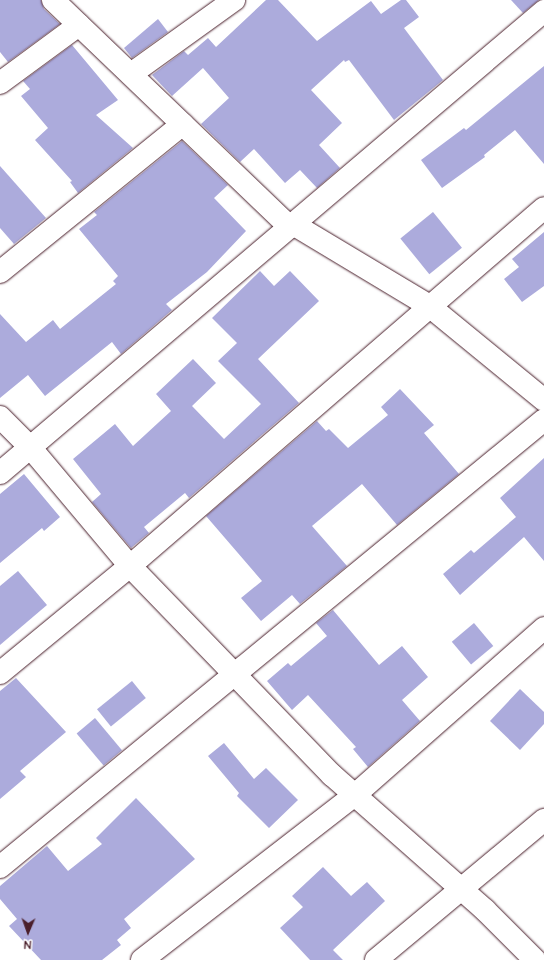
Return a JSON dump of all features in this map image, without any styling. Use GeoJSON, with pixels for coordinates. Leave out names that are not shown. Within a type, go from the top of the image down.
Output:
{"type":"FeatureCollection","features":[{"type":"Feature","properties":{"kind":"street"},"geometry":{"type":"LineString","coordinates":[[53,0],[292,225],[428,305],[544,400]]}},
{"type":"Feature","properties":{"kind":"street"},"geometry":{"type":"LineString","coordinates":[[130,74],[234,0]]}},
{"type":"Feature","properties":{"kind":"street"},"geometry":{"type":"LineString","coordinates":[[0,474],[544,11]]}},
{"type":"Feature","properties":{"kind":"street"},"geometry":{"type":"LineString","coordinates":[[0,83],[79,25]]}},
{"type":"Feature","properties":{"kind":"street"},"geometry":{"type":"LineString","coordinates":[[0,272],[183,124]]}},
{"type":"Feature","properties":{"kind":"street"},"geometry":{"type":"LineString","coordinates":[[0,673],[130,566],[428,305],[544,208]]}},
{"type":"Feature","properties":{"kind":"street"},"geometry":{"type":"LineString","coordinates":[[0,417],[30,447],[130,566],[332,776],[356,794],[460,889],[486,910],[535,960]]}},
{"type":"Feature","properties":{"kind":"street"},"geometry":{"type":"LineString","coordinates":[[0,868],[236,676],[544,420]]}},
{"type":"Feature","properties":{"kind":"street"},"geometry":{"type":"LineString","coordinates":[[142,960],[356,794],[544,628]]}},
{"type":"Feature","properties":{"kind":"street"},"geometry":{"type":"LineString","coordinates":[[376,960],[544,820]]}},
{"type":"Feature","properties":{"kind":"building"},"geometry":{"type":"Polygon","coordinates":[[[0,0],[41,0],[44,9],[60,24],[8,62],[0,52],[0,0]]]}},
{"type":"Feature","properties":{"kind":"building"},"geometry":{"type":"Polygon","coordinates":[[[266,0],[278,0],[317,41],[371,1],[381,14],[401,0],[406,0],[419,17],[404,28],[443,80],[394,120],[349,60],[345,62],[344,60],[311,90],[342,123],[319,145],[340,168],[317,188],[300,170],[285,183],[254,149],[240,162],[201,124],[229,98],[203,68],[172,96],[152,75],[184,51],[188,55],[208,38],[216,47],[266,0]]]}},
{"type":"Feature","properties":{"kind":"building"},"geometry":{"type":"Polygon","coordinates":[[[511,0],[539,0],[523,13],[511,0]]]}},
{"type":"Feature","properties":{"kind":"building"},"geometry":{"type":"Polygon","coordinates":[[[158,19],[168,32],[132,58],[124,48],[158,19]]]}},
{"type":"Feature","properties":{"kind":"building"},"geometry":{"type":"Polygon","coordinates":[[[72,45],[118,100],[96,115],[133,148],[78,193],[70,182],[72,181],[35,140],[48,128],[21,96],[30,89],[23,81],[72,45]]]}},
{"type":"Feature","properties":{"kind":"building"},"geometry":{"type":"Polygon","coordinates":[[[544,66],[544,164],[515,130],[484,155],[485,157],[442,188],[421,160],[464,128],[466,130],[544,66]]]}},
{"type":"Feature","properties":{"kind":"building"},"geometry":{"type":"Polygon","coordinates":[[[182,141],[228,185],[214,198],[246,231],[207,272],[166,304],[172,310],[121,354],[112,342],[45,396],[28,375],[0,398],[0,314],[26,342],[53,320],[60,329],[116,284],[113,281],[118,276],[79,229],[97,215],[94,212],[182,141]]]}},
{"type":"Feature","properties":{"kind":"building"},"geometry":{"type":"Polygon","coordinates":[[[0,166],[46,218],[14,244],[0,228],[0,166]]]}},
{"type":"Feature","properties":{"kind":"building"},"geometry":{"type":"Polygon","coordinates":[[[433,212],[462,248],[429,274],[400,238],[433,212]]]}},
{"type":"Feature","properties":{"kind":"building"},"geometry":{"type":"Polygon","coordinates":[[[544,232],[544,286],[522,302],[504,279],[519,267],[512,259],[544,232]]]}},
{"type":"Feature","properties":{"kind":"building"},"geometry":{"type":"Polygon","coordinates":[[[260,271],[274,286],[290,271],[319,301],[258,359],[299,403],[189,498],[185,493],[144,527],[149,533],[131,548],[92,502],[101,494],[73,459],[115,424],[133,446],[171,411],[156,394],[193,359],[216,383],[192,406],[224,439],[261,404],[218,361],[237,343],[212,318],[260,271]]]}},
{"type":"Feature","properties":{"kind":"building"},"geometry":{"type":"Polygon","coordinates":[[[400,389],[434,425],[424,433],[459,474],[397,525],[362,484],[312,526],[347,566],[300,604],[292,595],[261,621],[241,598],[262,581],[206,516],[317,421],[326,431],[329,429],[348,448],[388,415],[381,407],[400,389]]]}},
{"type":"Feature","properties":{"kind":"building"},"geometry":{"type":"Polygon","coordinates":[[[544,458],[544,561],[524,537],[460,595],[443,574],[471,550],[474,553],[516,517],[500,498],[544,458]]]}},
{"type":"Feature","properties":{"kind":"building"},"geometry":{"type":"Polygon","coordinates":[[[24,474],[60,517],[44,531],[42,528],[0,563],[0,494],[24,474]]]}},
{"type":"Feature","properties":{"kind":"building"},"geometry":{"type":"Polygon","coordinates":[[[18,571],[47,605],[0,645],[0,586],[18,571]]]}},
{"type":"Feature","properties":{"kind":"building"},"geometry":{"type":"Polygon","coordinates":[[[333,610],[379,665],[402,646],[428,677],[402,700],[420,721],[368,767],[353,749],[356,747],[308,695],[292,710],[267,681],[288,663],[291,666],[327,636],[316,623],[333,610]]]}},
{"type":"Feature","properties":{"kind":"building"},"geometry":{"type":"Polygon","coordinates":[[[474,623],[493,646],[471,665],[452,642],[474,623]]]}},
{"type":"Feature","properties":{"kind":"building"},"geometry":{"type":"Polygon","coordinates":[[[16,678],[66,732],[20,771],[26,777],[0,799],[0,691],[16,678]]]}},
{"type":"Feature","properties":{"kind":"building"},"geometry":{"type":"Polygon","coordinates":[[[132,681],[146,698],[111,726],[97,709],[132,681]]]}},
{"type":"Feature","properties":{"kind":"building"},"geometry":{"type":"Polygon","coordinates":[[[520,689],[544,712],[544,724],[520,750],[490,721],[520,689]]]}},
{"type":"Feature","properties":{"kind":"building"},"geometry":{"type":"Polygon","coordinates":[[[95,718],[122,750],[104,766],[77,733],[95,718]]]}},
{"type":"Feature","properties":{"kind":"building"},"geometry":{"type":"Polygon","coordinates":[[[224,743],[254,779],[266,768],[298,800],[269,828],[237,796],[239,793],[208,756],[224,743]]]}},
{"type":"Feature","properties":{"kind":"building"},"geometry":{"type":"Polygon","coordinates":[[[136,798],[195,859],[124,919],[131,928],[117,940],[121,945],[102,960],[41,960],[9,926],[17,919],[0,899],[0,886],[47,846],[68,871],[102,844],[96,838],[136,798]]]}},
{"type":"Feature","properties":{"kind":"building"},"geometry":{"type":"Polygon","coordinates":[[[323,867],[351,896],[367,882],[385,901],[333,950],[343,960],[310,960],[280,928],[303,907],[292,896],[323,867]]]}}]}
